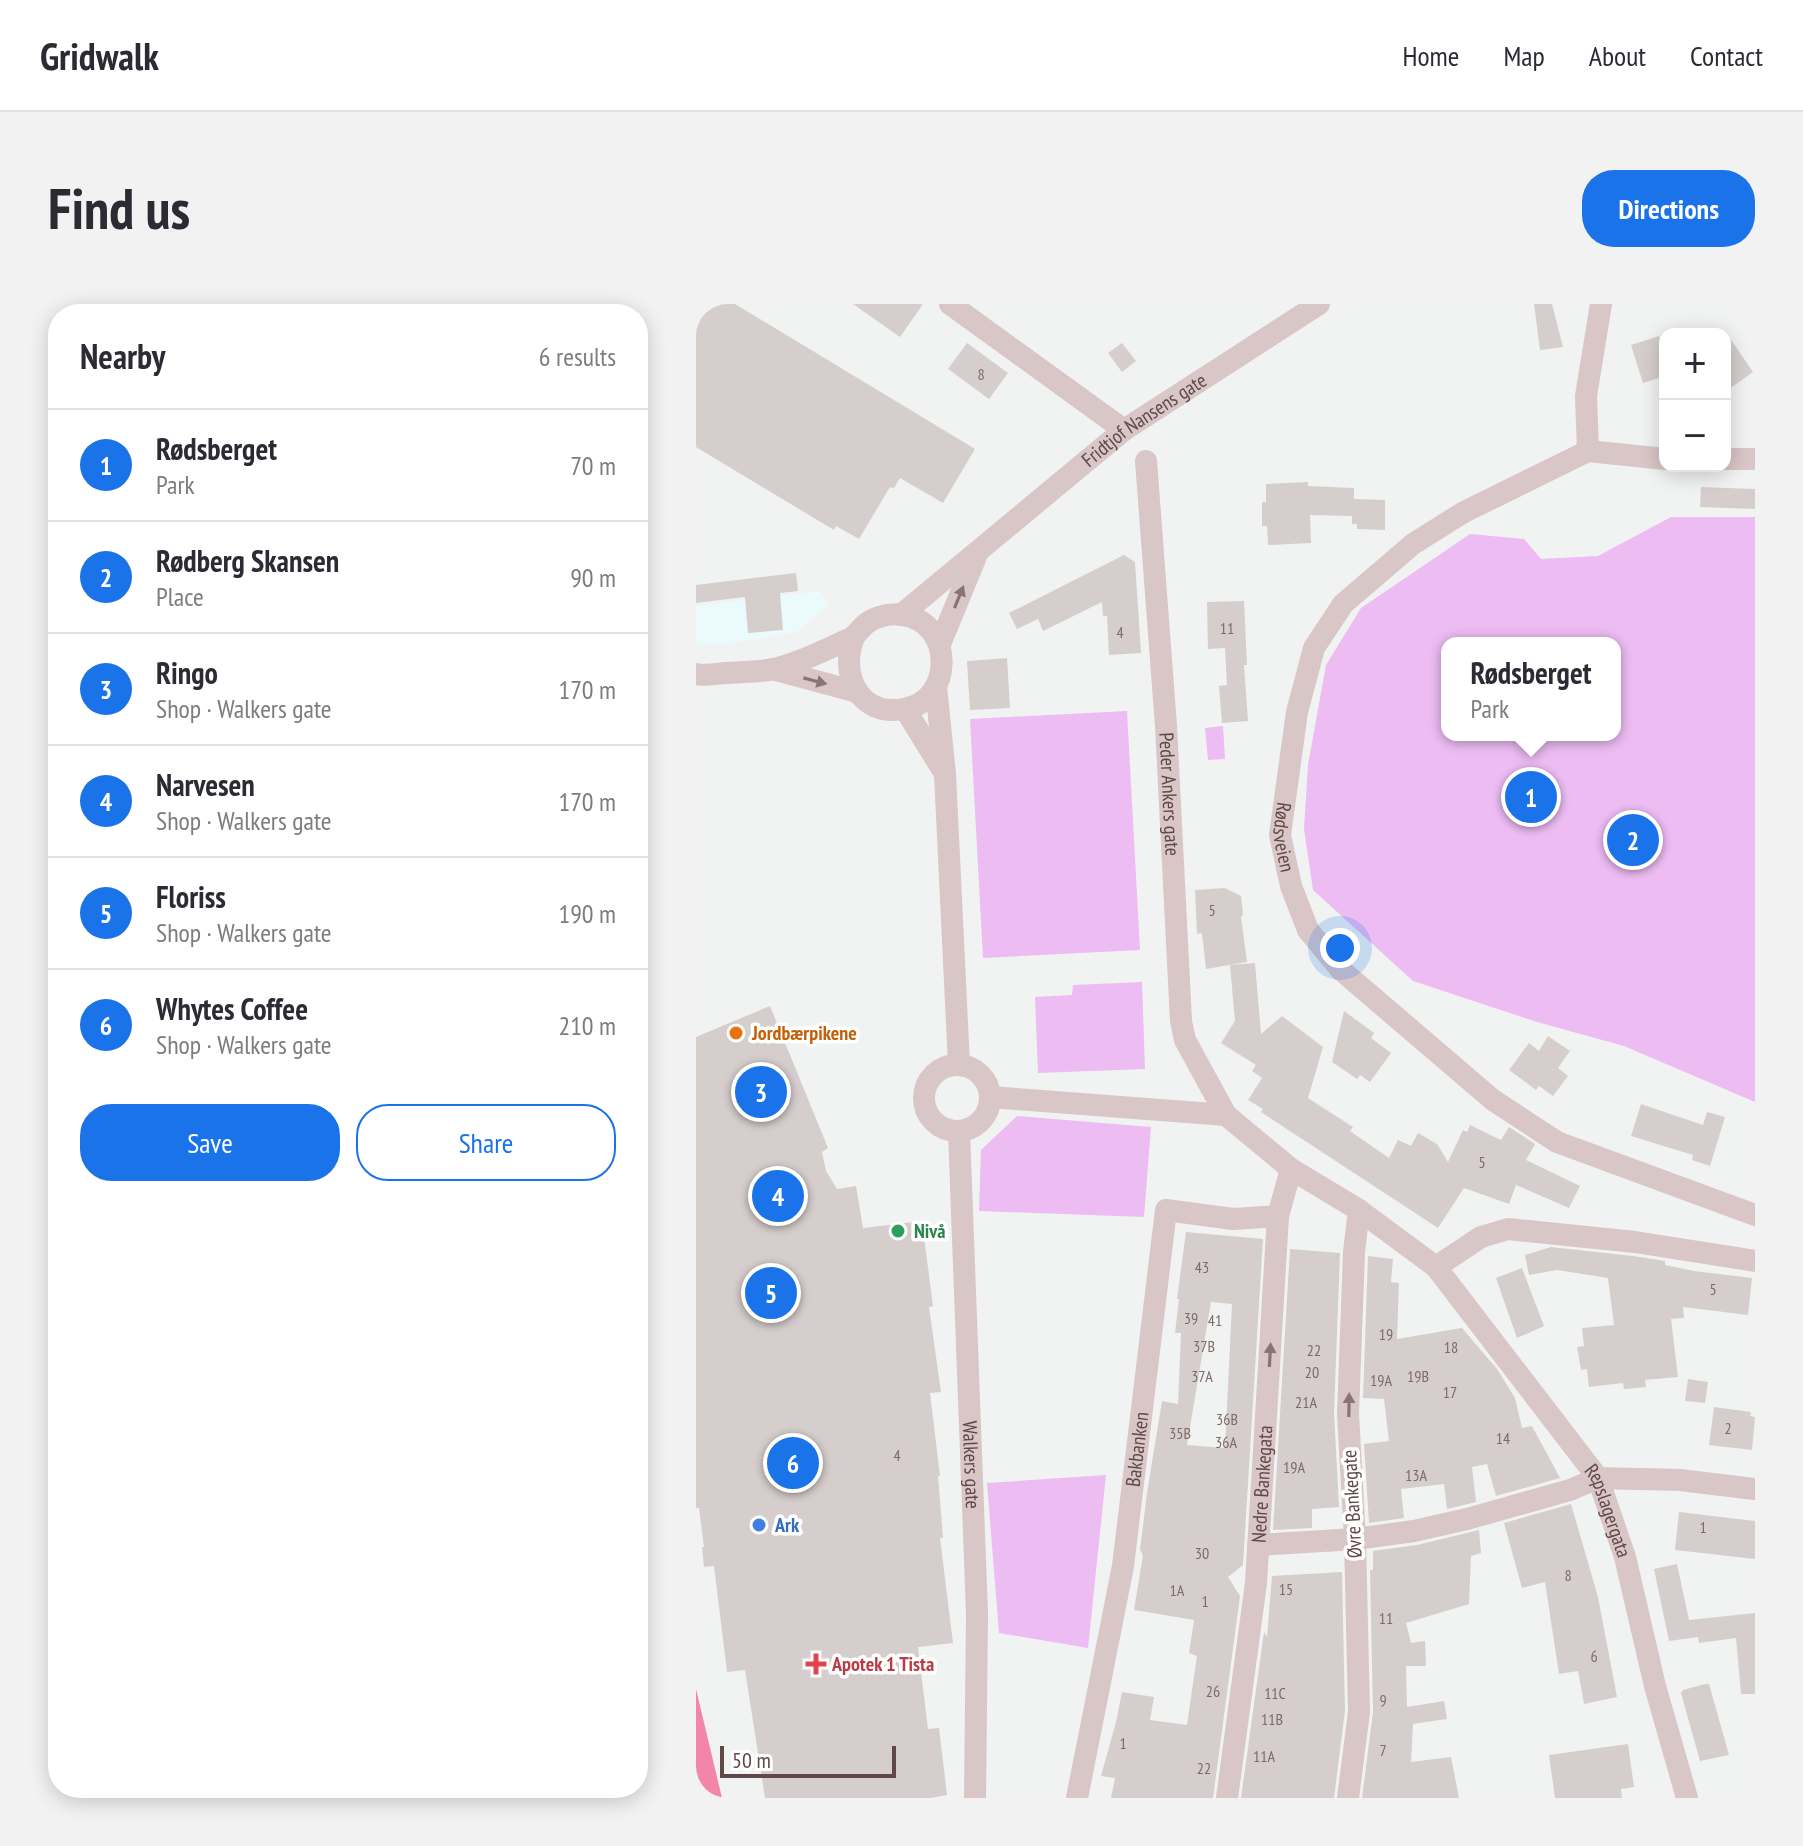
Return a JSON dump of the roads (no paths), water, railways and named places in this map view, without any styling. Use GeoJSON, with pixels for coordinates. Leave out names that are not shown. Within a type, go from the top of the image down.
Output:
{"type":"FeatureCollection","features":[{"type":"Feature","properties":{"kind":"street"},"geometry":{"type":"LineString","coordinates":[[950,304],[1124,430]]}},
{"type":"Feature","properties":{"kind":"street","name":"Fridtjof Nansens gate"},"geometry":{"type":"LineString","coordinates":[[901,615],[1124,430],[1319,304]]}},
{"type":"Feature","properties":{"kind":"street"},"geometry":{"type":"LineString","coordinates":[[1601,304],[1586,396],[1588,451],[1659,458]]}},
{"type":"Feature","properties":{"kind":"street","name":"Rødsveien"},"geometry":{"type":"LineString","coordinates":[[1588,451],[1516,485],[1413,544],[1343,604],[1314,648],[1297,712],[1280,835],[1291,886],[1308,930],[1341,970],[1493,1100],[1557,1142],[1755,1215]]}},
{"type":"Feature","properties":{"kind":"street"},"geometry":{"type":"LineString","coordinates":[[1731,459],[1755,459]]}},
{"type":"Feature","properties":{"kind":"street","name":"Peder Ankers gate"},"geometry":{"type":"LineString","coordinates":[[1146,461],[1166,726],[1181,1021],[1185,1040],[1226,1115]]}},
{"type":"Feature","properties":{"kind":"street","name":"Fridtjof Nansens gate"},"geometry":{"type":"LineString","coordinates":[[940,644],[979,549]]}},
{"type":"Feature","properties":{"kind":"street"},"geometry":{"type":"LineString","coordinates":[[857,692],[847,665],[849,651],[854,637],[867,623],[883,616],[901,615],[925,624],[940,644],[943,666],[936,687],[945,774],[959,1065]]}},
{"type":"Feature","properties":{"kind":"street"},"geometry":{"type":"LineString","coordinates":[[696,674],[772,669],[854,637]]}},
{"type":"Feature","properties":{"kind":"street"},"geometry":{"type":"LineString","coordinates":[[772,669],[857,692],[879,708],[905,709],[923,701],[936,687]]}},
{"type":"Feature","properties":{"kind":"street"},"geometry":{"type":"LineString","coordinates":[[905,709],[945,774]]}},
{"type":"Feature","properties":{"kind":"street"},"geometry":{"type":"LineString","coordinates":[[959,1065],[981,1075],[990,1097],[989,1107],[978,1124],[959,1131],[935,1124],[923,1101],[929,1079],[937,1071],[959,1065]]}},
{"type":"Feature","properties":{"kind":"street"},"geometry":{"type":"LineString","coordinates":[[990,1097],[1226,1115]]}},
{"type":"Feature","properties":{"kind":"street","name":"Repslagergata"},"geometry":{"type":"LineString","coordinates":[[1226,1115],[1291,1169],[1359,1210],[1436,1267],[1598,1478],[1625,1557],[1655,1686],[1687,1798]]}},
{"type":"Feature","properties":{"kind":"street","name":"Walkers gate"},"geometry":{"type":"LineString","coordinates":[[959,1131],[977,1614],[975,1798]]}},
{"type":"Feature","properties":{"kind":"street","name":"Nedre Bankegata"},"geometry":{"type":"LineString","coordinates":[[1227,1798],[1256,1583],[1278,1216],[1291,1169]]}},
{"type":"Feature","properties":{"kind":"street","name":"Bakbanken"},"geometry":{"type":"LineString","coordinates":[[1077,1798],[1123,1566],[1166,1210],[1233,1219],[1278,1216]]}},
{"type":"Feature","properties":{"kind":"street","name":"Øvre Bankegate"},"geometry":{"type":"LineString","coordinates":[[1348,1798],[1359,1712],[1348,1414],[1354,1252],[1359,1210]]}},
{"type":"Feature","properties":{"kind":"street"},"geometry":{"type":"LineString","coordinates":[[1436,1267],[1481,1237],[1508,1229],[1635,1242],[1755,1261]]}},
{"type":"Feature","properties":{"kind":"street"},"geometry":{"type":"LineString","coordinates":[[1258,1545],[1355,1539],[1414,1531],[1570,1490],[1598,1478],[1680,1480],[1755,1489]]}},
{"type":"Feature","properties":{"kind":"place","name":"Rødsberget"},"geometry":{"type":"Point","coordinates":[1531,797]}},
{"type":"Feature","properties":{"kind":"place","name":"Rødberg Skansen"},"geometry":{"type":"Point","coordinates":[1633,840]}},
{"type":"Feature","properties":{"kind":"place","name":"Jordbærpikene"},"geometry":{"type":"Point","coordinates":[736,1033]}},
{"type":"Feature","properties":{"kind":"place","name":"Ringo"},"geometry":{"type":"Point","coordinates":[761,1092]}},
{"type":"Feature","properties":{"kind":"place","name":"Narvesen"},"geometry":{"type":"Point","coordinates":[778,1196]}},
{"type":"Feature","properties":{"kind":"place","name":"Nivå"},"geometry":{"type":"Point","coordinates":[898,1231]}},
{"type":"Feature","properties":{"kind":"place","name":"Floriss"},"geometry":{"type":"Point","coordinates":[771,1293]}},
{"type":"Feature","properties":{"kind":"place","name":"Whytes Coffee"},"geometry":{"type":"Point","coordinates":[793,1463]}},
{"type":"Feature","properties":{"kind":"place","name":"Ark"},"geometry":{"type":"Point","coordinates":[759,1525]}},
{"type":"Feature","properties":{"kind":"place","name":"Apotek 1 Tista"},"geometry":{"type":"Point","coordinates":[816,1664]}}]}
